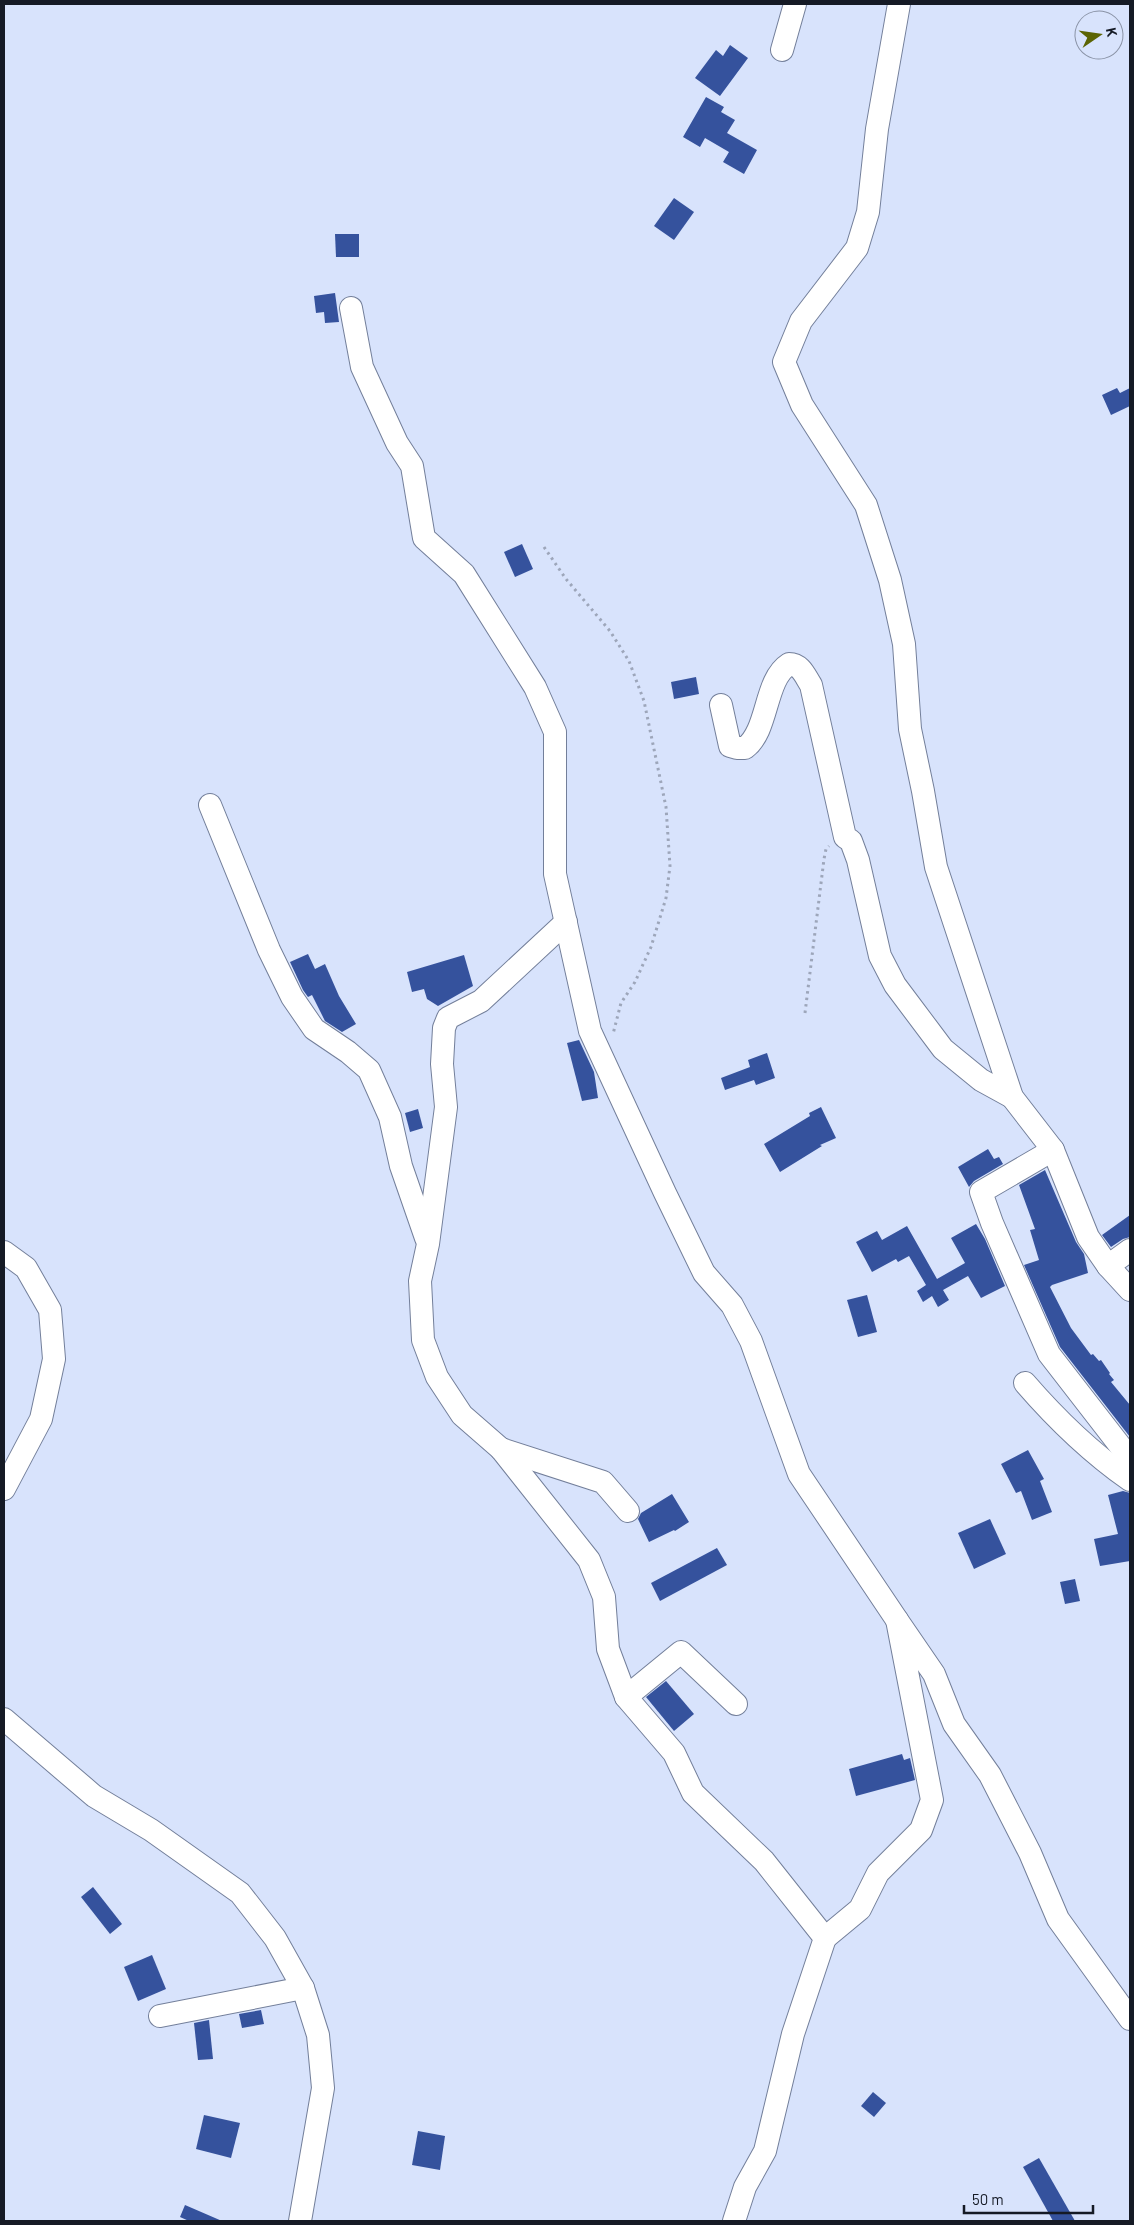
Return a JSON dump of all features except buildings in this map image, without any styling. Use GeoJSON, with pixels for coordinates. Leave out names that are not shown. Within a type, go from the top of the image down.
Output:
{"type":"FeatureCollection","features":[{"type":"Feature","properties":{"kind":"street"},"geometry":{"type":"LineString","coordinates":[[782,50],[795,4]]}},
{"type":"Feature","properties":{"kind":"street"},"geometry":{"type":"LineString","coordinates":[[899,4],[877,129],[868,212],[857,248],[801,321],[784,362],[802,405],[866,505],[890,580],[904,644],[910,729],[924,791],[936,867],[1012,1097],[1053,1150],[1088,1238],[1108,1266],[1130,1290]]}},
{"type":"Feature","properties":{"kind":"street"},"geometry":{"type":"LineString","coordinates":[[351,308],[362,367],[397,443],[412,466],[424,538],[464,574],[536,687],[555,732],[555,874],[590,1030],[704,1273],[732,1306],[751,1341],[799,1474],[934,1674],[954,1724],[990,1775],[1030,1853],[1058,1919],[1130,2018]]}},
{"type":"Feature","properties":{"kind":"street"},"geometry":{"type":"LineString","coordinates":[[721,705],[730,746],[740,749],[745,748],[752,740],[758,728],[780,671],[790,664],[800,667],[811,685],[845,837],[851,840],[858,860],[880,956],[895,985],[943,1048],[981,1080],[1012,1097]]}},
{"type":"Feature","properties":{"kind":"street"},"geometry":{"type":"LineString","coordinates":[[210,805],[269,950],[292,997],[314,1029],[348,1052],[369,1070],[390,1117],[401,1166],[428,1244]]}},
{"type":"Feature","properties":{"kind":"street"},"geometry":{"type":"LineString","coordinates":[[566,922],[481,1001],[448,1018],[444,1028],[442,1064],[446,1107],[428,1244],[420,1281],[422,1340],[437,1377],[462,1414],[501,1449],[589,1560],[604,1597],[608,1649],[626,1697],[674,1753],[694,1793],[764,1861],[826,1938]]}},
{"type":"Feature","properties":{"kind":"street"},"geometry":{"type":"LineString","coordinates":[[1053,1150],[981,1192],[992,1223],[1049,1354],[1130,1456]]}},
{"type":"Feature","properties":{"kind":"street"},"geometry":{"type":"LineString","coordinates":[[1108,1266],[1130,1250]]}},
{"type":"Feature","properties":{"kind":"street"},"geometry":{"type":"LineString","coordinates":[[4,1252],[26,1268],[50,1310],[54,1359],[41,1419],[4,1489]]}},
{"type":"Feature","properties":{"kind":"street"},"geometry":{"type":"LineString","coordinates":[[1025,1383],[1060,1422],[1105,1462],[1130,1480]]}},
{"type":"Feature","properties":{"kind":"street"},"geometry":{"type":"LineString","coordinates":[[501,1449],[603,1482],[628,1511]]}},
{"type":"Feature","properties":{"kind":"street"},"geometry":{"type":"LineString","coordinates":[[734,2221],[745,2187],[764,2151],[793,2034],[826,1938],[860,1909],[878,1873],[921,1830],[932,1800],[898,1620]]}},
{"type":"Feature","properties":{"kind":"street"},"geometry":{"type":"LineString","coordinates":[[626,1697],[681,1652],[736,1704]]}},
{"type":"Feature","properties":{"kind":"street"},"geometry":{"type":"LineString","coordinates":[[4,1719],[94,1796],[151,1830],[240,1893],[276,1938],[303,1988],[318,2035],[322,2088],[300,2221]]}},
{"type":"Feature","properties":{"kind":"street"},"geometry":{"type":"LineString","coordinates":[[160,2016],[303,1988]]}},
{"type":"Feature","properties":{"kind":"path"},"geometry":{"type":"LineString","coordinates":[[544,547],[566,579],[610,631],[629,661],[644,701],[666,807],[670,866],[666,898],[651,947],[635,982],[621,1002],[613,1034],[609,1071]]}},
{"type":"Feature","properties":{"kind":"path"},"geometry":{"type":"LineString","coordinates":[[805,1014],[826,849],[845,837]]}}]}
